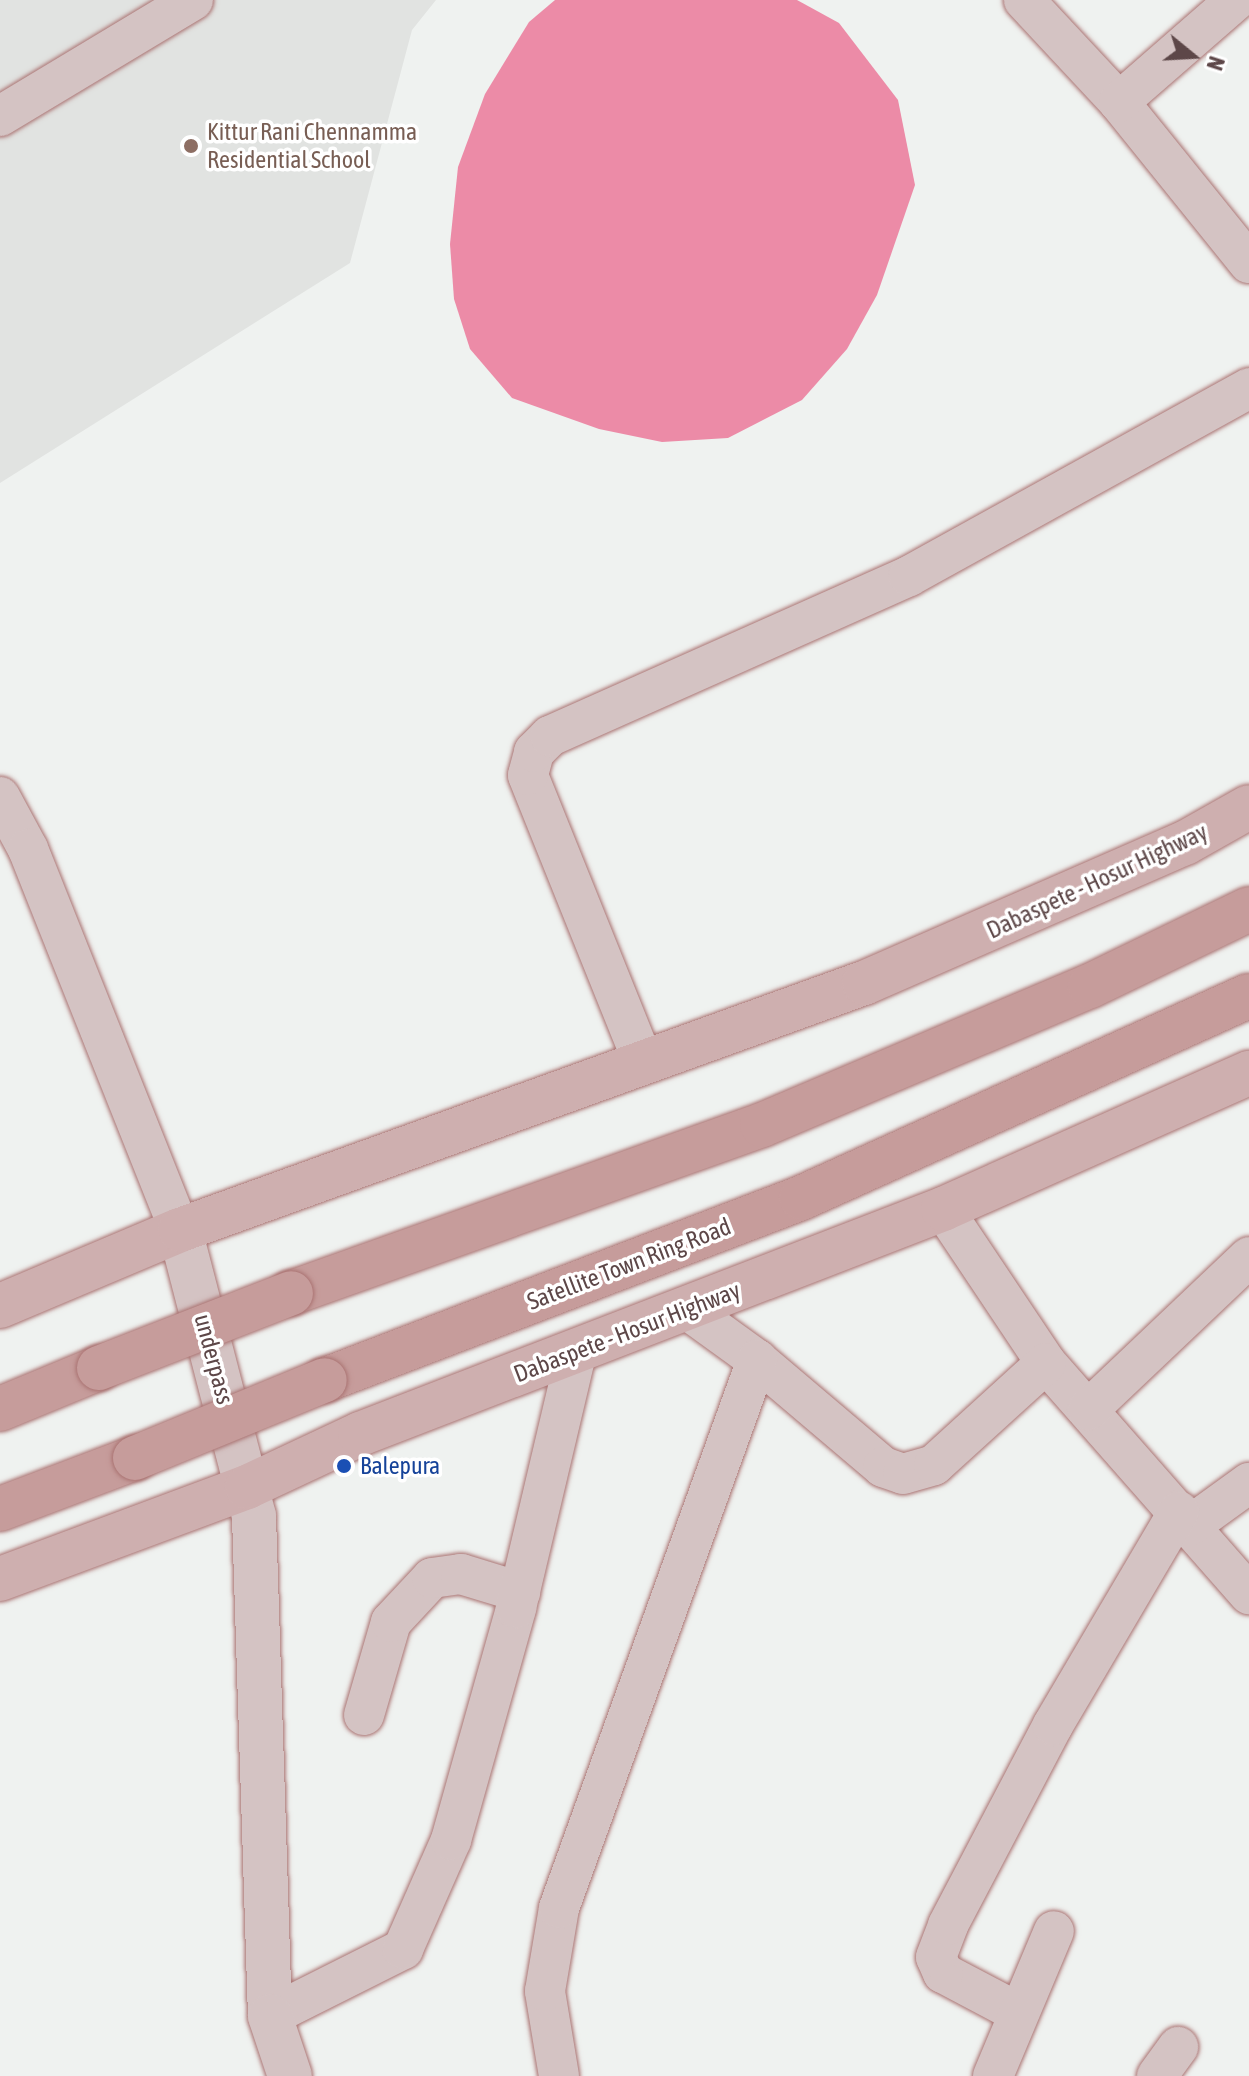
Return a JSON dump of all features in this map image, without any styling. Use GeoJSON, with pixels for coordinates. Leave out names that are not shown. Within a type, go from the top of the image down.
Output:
{"type":"FeatureCollection","features":[{"type":"Feature","properties":{"kind":"highway"},"geometry":{"type":"LineString","coordinates":[[0,1409],[291,1293],[762,1125],[1090,986],[1249,909]]}},
{"type":"Feature","properties":{"kind":"highway","name":"Satellite Town Ring Road"},"geometry":{"type":"LineString","coordinates":[[0,1509],[135,1458],[325,1380],[801,1198],[1249,996]]}},
{"type":"Feature","properties":{"kind":"main road","name":"Dabaspete - Hosur Highway"},"geometry":{"type":"LineString","coordinates":[[0,1306],[180,1230],[644,1064],[1006,924],[1185,843],[1249,807]]}},
{"type":"Feature","properties":{"kind":"main road","name":"Dabaspete - Hosur Highway"},"geometry":{"type":"LineString","coordinates":[[0,1579],[247,1487],[360,1434],[688,1310],[943,1209],[1249,1073]]}},
{"type":"Feature","properties":{"kind":"street"},"geometry":{"type":"LineString","coordinates":[[0,116],[193,0]]}},
{"type":"Feature","properties":{"kind":"street"},"geometry":{"type":"LineString","coordinates":[[1024,0],[1119,102],[1249,263]]}},
{"type":"Feature","properties":{"kind":"street"},"geometry":{"type":"LineString","coordinates":[[1119,102],[1236,0]]}},
{"type":"Feature","properties":{"kind":"street"},"geometry":{"type":"LineString","coordinates":[[644,1064],[528,775],[534,752],[550,736],[909,576],[1249,388]]}},
{"type":"Feature","properties":{"kind":"street"},"geometry":{"type":"LineString","coordinates":[[0,797],[28,849],[180,1230]]}},
{"type":"Feature","properties":{"kind":"street"},"geometry":{"type":"LineString","coordinates":[[943,1209],[1046,1363],[1249,1594]]}},
{"type":"Feature","properties":{"kind":"street","name":"underpass"},"geometry":{"type":"LineString","coordinates":[[180,1230],[254,1516],[270,2016],[290,2076]]}},
{"type":"Feature","properties":{"kind":"street"},"geometry":{"type":"LineString","coordinates":[[1088,1410],[1249,1257]]}},
{"type":"Feature","properties":{"kind":"street"},"geometry":{"type":"LineString","coordinates":[[688,1310],[757,1360],[883,1467],[903,1474],[934,1465],[1046,1363]]}},
{"type":"Feature","properties":{"kind":"street"},"geometry":{"type":"LineString","coordinates":[[270,2016],[403,1949],[451,1840],[520,1592],[577,1350]]}},
{"type":"Feature","properties":{"kind":"street"},"geometry":{"type":"LineString","coordinates":[[559,2076],[545,1991],[559,1908],[757,1360]]}},
{"type":"Feature","properties":{"kind":"street"},"geometry":{"type":"LineString","coordinates":[[1019,2013],[952,1979],[936,1957],[948,1925],[1053,1725],[1185,1518],[1249,1483]]}},
{"type":"Feature","properties":{"kind":"street"},"geometry":{"type":"LineString","coordinates":[[364,1715],[391,1622],[432,1578],[461,1574],[520,1592]]}},
{"type":"Feature","properties":{"kind":"street"},"geometry":{"type":"LineString","coordinates":[[993,2076],[1054,1931]]}},
{"type":"Feature","properties":{"kind":"shaded area","name":"Kittur Rani Chennamma Residential School"},"geometry":{"type":"Polygon","coordinates":[[[0,0],[436,0],[412,30],[350,263],[0,483],[0,0]]]}},
{"type":"Feature","properties":{"kind":"shaded area"},"geometry":{"type":"Polygon","coordinates":[[[555,0],[797,0],[839,23],[898,100],[915,185],[877,295],[847,349],[802,400],[728,438],[662,442],[599,429],[512,398],[470,349],[454,299],[450,244],[458,167],[485,94],[529,22],[555,0]]]}},
{"type":"Feature","properties":{"kind":"place","name":"Kittur Rani Chennamma Residential School"},"geometry":{"type":"Point","coordinates":[191,146]}},
{"type":"Feature","properties":{"kind":"place","name":"Balepura"},"geometry":{"type":"Point","coordinates":[344,1466]}}]}
